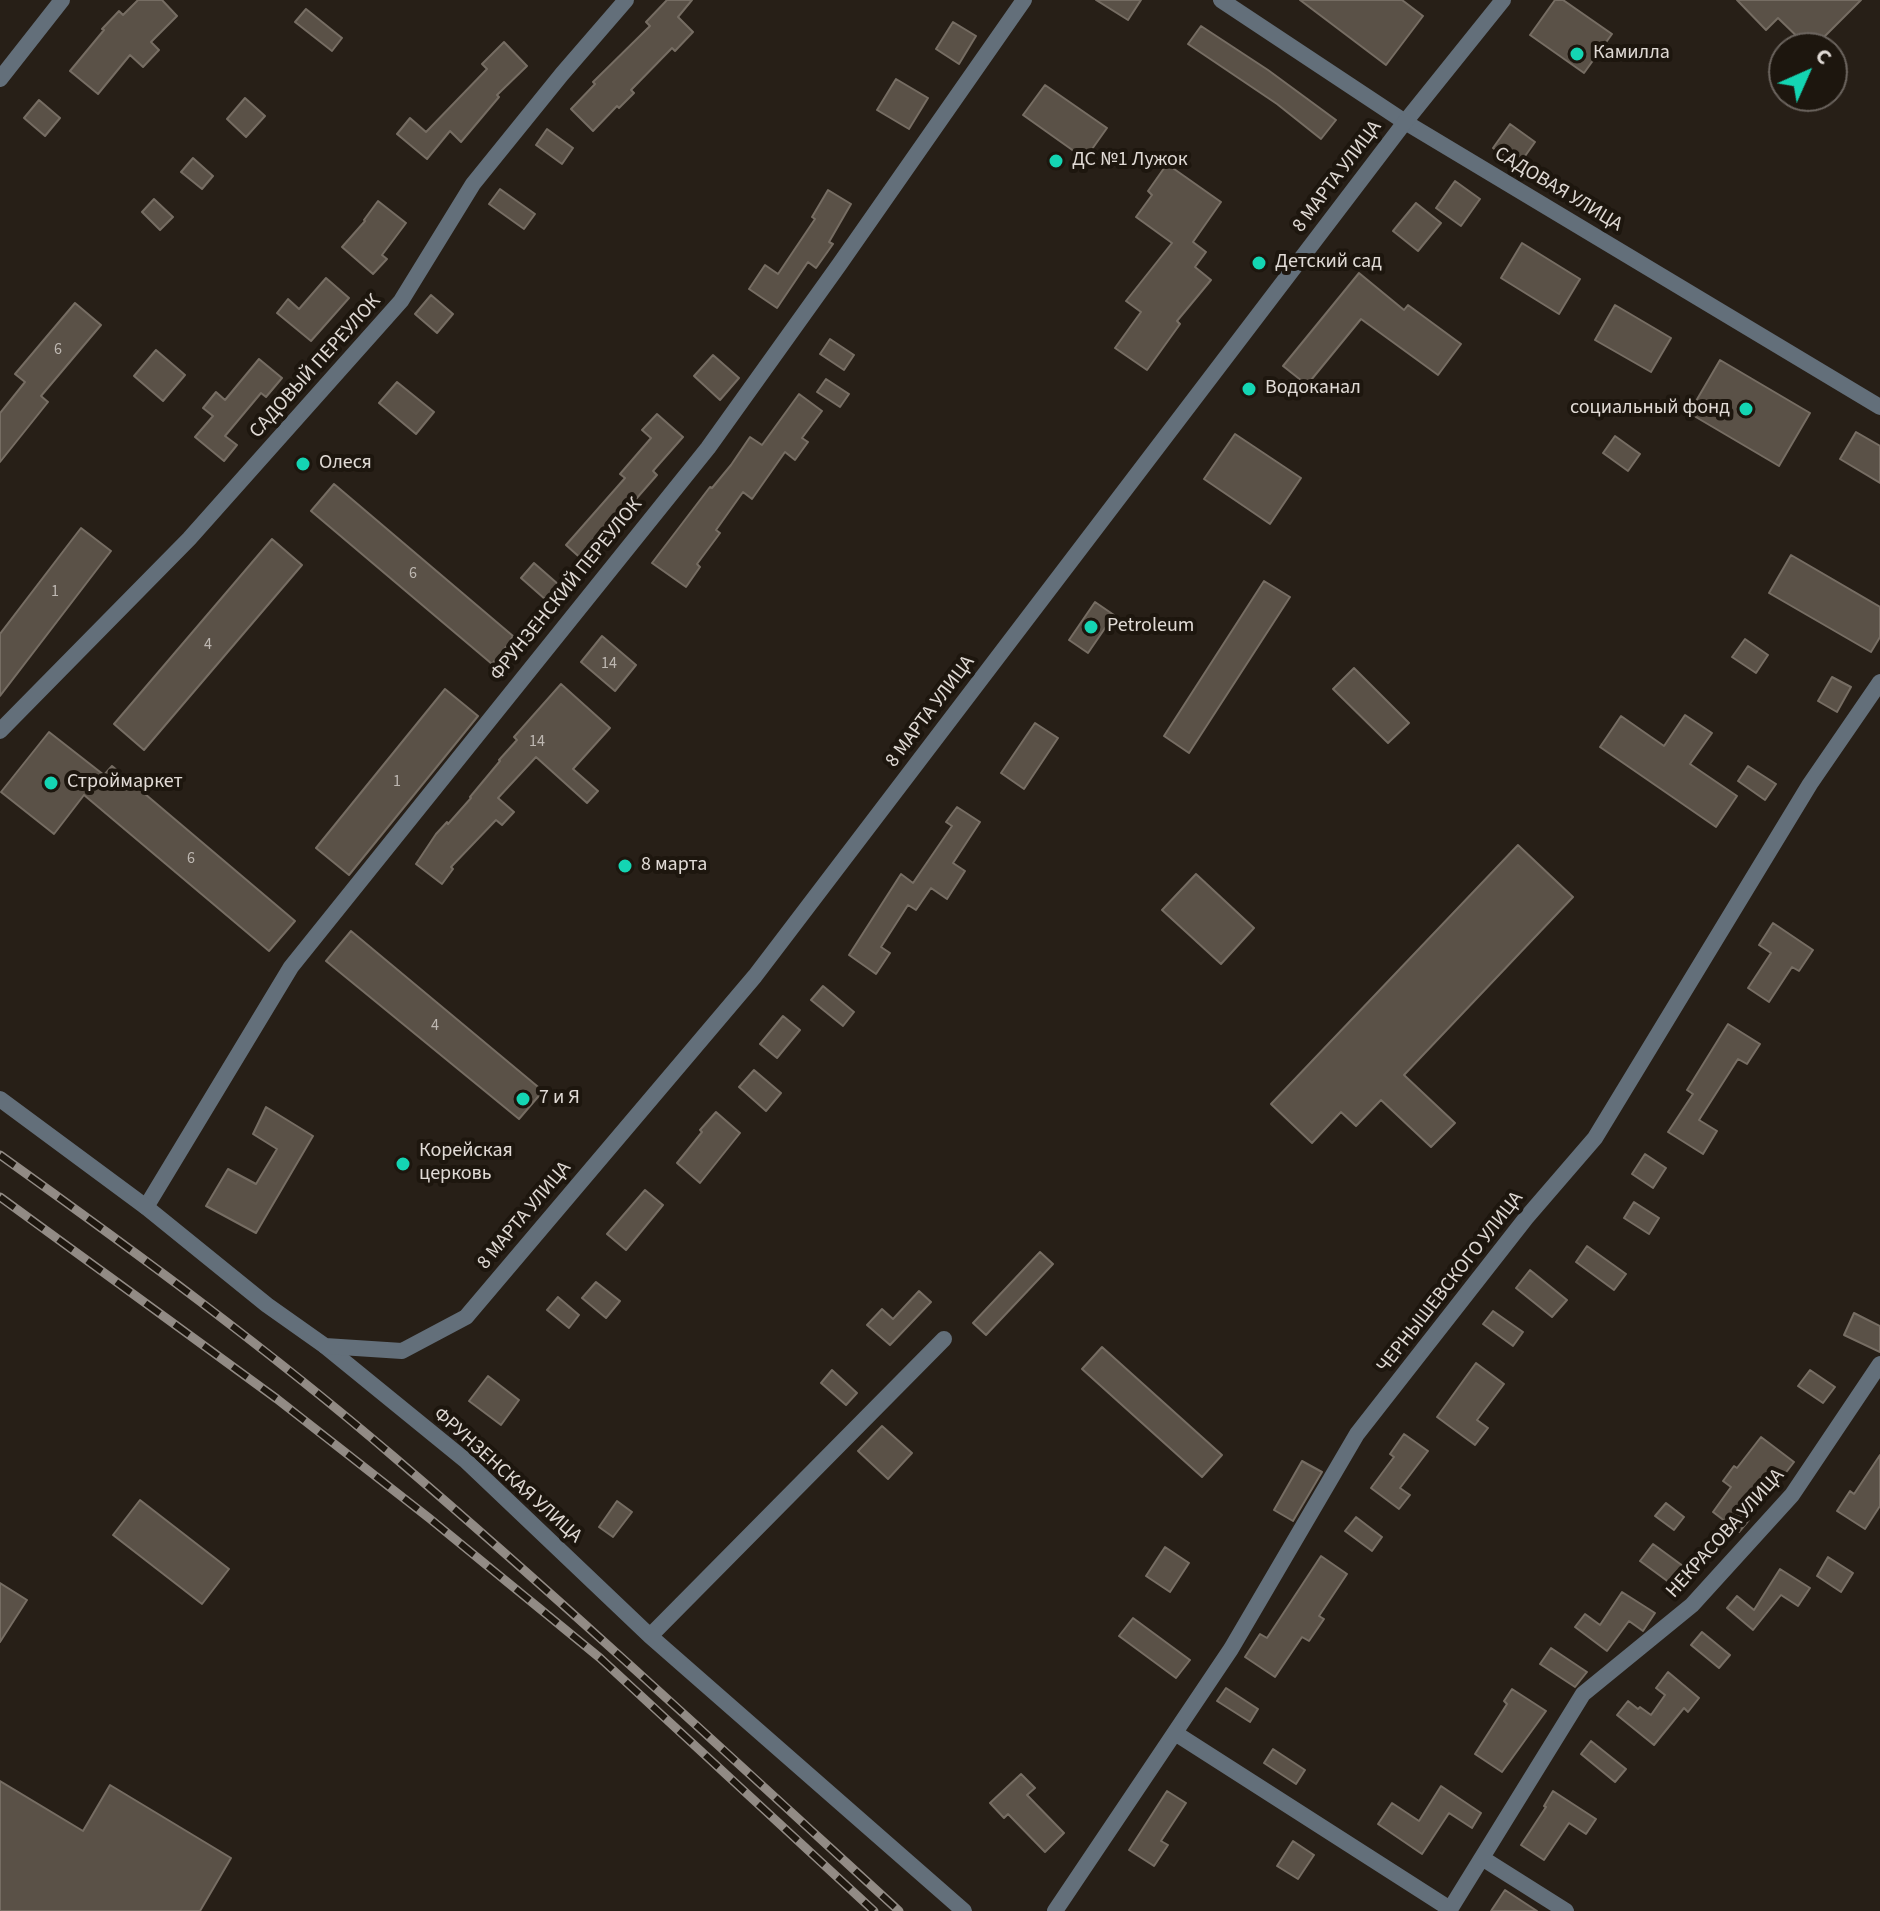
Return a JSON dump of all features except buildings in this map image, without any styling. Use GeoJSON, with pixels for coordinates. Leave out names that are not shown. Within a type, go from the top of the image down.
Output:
{"type":"FeatureCollection","features":[{"type":"Feature","properties":{"kind":"street"},"geometry":{"type":"LineString","coordinates":[[0,79],[62,0]]}},
{"type":"Feature","properties":{"kind":"street","name":"САДОВЫЙ ПЕРЕУЛОК"},"geometry":{"type":"LineString","coordinates":[[0,731],[189,539],[401,301],[473,184],[626,0]]}},
{"type":"Feature","properties":{"kind":"street","name":"ФРУНЗЕНСКИЙ ПЕРЕУЛОК"},"geometry":{"type":"LineString","coordinates":[[146,1207],[291,967],[708,448],[1024,0]]}},
{"type":"Feature","properties":{"kind":"street","name":"САДОВАЯ УЛИЦА"},"geometry":{"type":"LineString","coordinates":[[1221,0],[1405,122],[1880,407]]}},
{"type":"Feature","properties":{"kind":"street","name":"8 МАРТА УЛИЦА"},"geometry":{"type":"LineString","coordinates":[[325,1346],[402,1351],[466,1317],[755,976],[1405,122],[1503,0]]}},
{"type":"Feature","properties":{"kind":"street","name":"ЧЕРНЫШЕВСКОГО УЛИЦА"},"geometry":{"type":"LineString","coordinates":[[1055,1911],[1231,1649],[1357,1434],[1526,1218],[1595,1138],[1810,784],[1880,682]]}},
{"type":"Feature","properties":{"kind":"street","name":"ФРУНЗЕНСКАЯ УЛИЦА"},"geometry":{"type":"LineString","coordinates":[[0,1099],[146,1207],[465,1460],[650,1636],[964,1911]]}},
{"type":"Feature","properties":{"kind":"street"},"geometry":{"type":"LineString","coordinates":[[650,1636],[944,1339]]}},
{"type":"Feature","properties":{"kind":"street","name":"НЕКРАСОВА УЛИЦА"},"geometry":{"type":"LineString","coordinates":[[1449,1910],[1583,1694],[1692,1605],[1792,1495],[1880,1364]]}},
{"type":"Feature","properties":{"kind":"street"},"geometry":{"type":"LineString","coordinates":[[1175,1733],[1449,1910]]}},
{"type":"Feature","properties":{"kind":"street"},"geometry":{"type":"LineString","coordinates":[[1482,1858],[1566,1911]]}},
{"type":"Feature","properties":{"kind":"railway"},"geometry":{"type":"LineString","coordinates":[[0,1155],[200,1302],[346,1417],[585,1625],[899,1911]]}},
{"type":"Feature","properties":{"kind":"railway"},"geometry":{"type":"LineString","coordinates":[[0,1197],[277,1399],[429,1518],[600,1658],[874,1911]]}},
{"type":"Feature","properties":{"kind":"place","name":"Камилла"},"geometry":{"type":"Point","coordinates":[1577,54]}},
{"type":"Feature","properties":{"kind":"place","name":"ДС №1 Лужок"},"geometry":{"type":"Point","coordinates":[1056,161]}},
{"type":"Feature","properties":{"kind":"place","name":"Детский сад"},"geometry":{"type":"Point","coordinates":[1259,263]}},
{"type":"Feature","properties":{"kind":"place","name":"Водоканал"},"geometry":{"type":"Point","coordinates":[1249,389]}},
{"type":"Feature","properties":{"kind":"place","name":"социальный фонд"},"geometry":{"type":"Point","coordinates":[1746,409]}},
{"type":"Feature","properties":{"kind":"place","name":"Олеся"},"geometry":{"type":"Point","coordinates":[303,464]}},
{"type":"Feature","properties":{"kind":"place","name":"Petroleum"},"geometry":{"type":"Point","coordinates":[1091,627]}},
{"type":"Feature","properties":{"kind":"place","name":"Строймаркет"},"geometry":{"type":"Point","coordinates":[51,783]}},
{"type":"Feature","properties":{"kind":"place","name":"8 марта"},"geometry":{"type":"Point","coordinates":[625,866]}},
{"type":"Feature","properties":{"kind":"place","name":"7 и Я"},"geometry":{"type":"Point","coordinates":[523,1099]}},
{"type":"Feature","properties":{"kind":"place","name":"Корейская церковь"},"geometry":{"type":"Point","coordinates":[403,1164]}}]}
